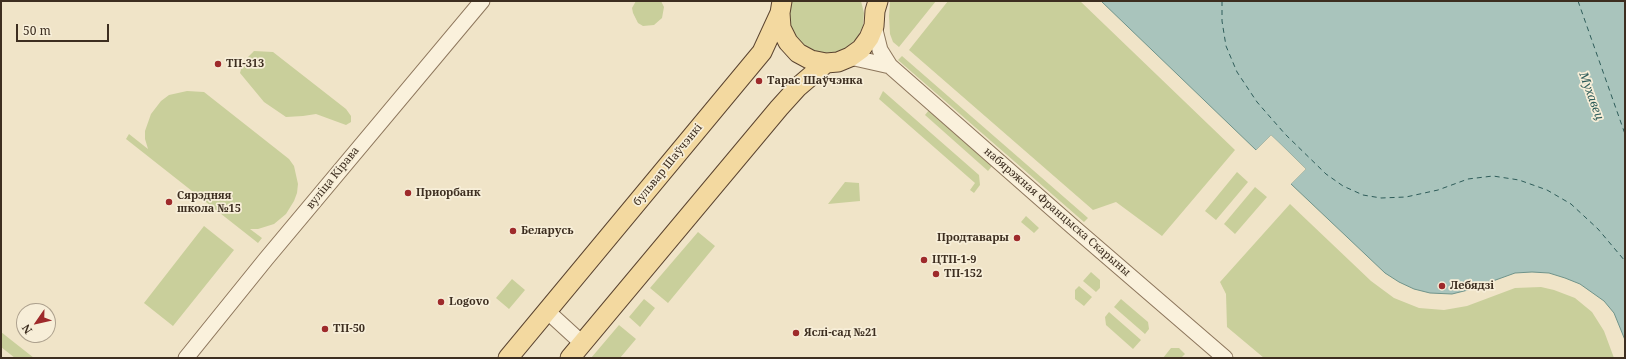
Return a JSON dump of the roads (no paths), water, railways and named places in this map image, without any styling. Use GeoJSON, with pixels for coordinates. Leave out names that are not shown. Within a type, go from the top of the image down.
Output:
{"type":"FeatureCollection","features":[{"type":"Feature","properties":{"kind":"main road","name":"бульвар Шаўчэнкі"},"geometry":{"type":"LineString","coordinates":[[781,7],[781,28],[788,42],[798,52],[811,60],[826,63],[838,62],[850,57],[861,49],[869,38],[875,10]]}},
{"type":"Feature","properties":{"kind":"main road","name":"бульвар Шаўчэнкі"},"geometry":{"type":"LineString","coordinates":[[508,358],[762,52],[781,7]]}},
{"type":"Feature","properties":{"kind":"main road","name":"бульвар Шаўчэнкі"},"geometry":{"type":"LineString","coordinates":[[570,358],[779,108],[798,87],[826,63]]}},
{"type":"Feature","properties":{"kind":"street","name":"вуліца Кірава"},"geometry":{"type":"LineString","coordinates":[[186,358],[266,259],[482,1]]}},
{"type":"Feature","properties":{"kind":"street","name":"набярэжная Францыска Скарыны"},"geometry":{"type":"LineString","coordinates":[[875,10],[880,50],[890,66],[1225,358]]}},
{"type":"Feature","properties":{"kind":"street","name":"набярэжная Францыска Скарыны"},"geometry":{"type":"LineString","coordinates":[[850,57],[890,66]]}},
{"type":"Feature","properties":{"kind":"street"},"geometry":{"type":"LineString","coordinates":[[547,312],[583,344]]}},
{"type":"Feature","properties":{"kind":"water","name":"Мухавец"},"geometry":{"type":"Polygon","coordinates":[[[1101,1],[1625,1],[1625,340],[1614,313],[1604,301],[1580,284],[1549,273],[1515,273],[1468,290],[1452,294],[1430,293],[1414,289],[1385,273],[1291,184],[1306,169],[1271,135],[1256,150],[1101,1]]]}},
{"type":"Feature","properties":{"kind":"place","name":"ТП-313"},"geometry":{"type":"Point","coordinates":[218,64]}},
{"type":"Feature","properties":{"kind":"place","name":"Тарас Шаўчэнка"},"geometry":{"type":"Point","coordinates":[759,81]}},
{"type":"Feature","properties":{"kind":"place","name":"Приорбанк"},"geometry":{"type":"Point","coordinates":[408,193]}},
{"type":"Feature","properties":{"kind":"place","name":"Сярэдняя школа №15"},"geometry":{"type":"Point","coordinates":[169,202]}},
{"type":"Feature","properties":{"kind":"place","name":"Беларусь"},"geometry":{"type":"Point","coordinates":[513,231]}},
{"type":"Feature","properties":{"kind":"place","name":"Продтавары"},"geometry":{"type":"Point","coordinates":[1017,238]}},
{"type":"Feature","properties":{"kind":"place","name":"ЦТП-1-9"},"geometry":{"type":"Point","coordinates":[924,260]}},
{"type":"Feature","properties":{"kind":"place","name":"ТП-152"},"geometry":{"type":"Point","coordinates":[936,274]}},
{"type":"Feature","properties":{"kind":"place","name":"Лебядзі"},"geometry":{"type":"Point","coordinates":[1442,286]}},
{"type":"Feature","properties":{"kind":"place","name":"Logovo"},"geometry":{"type":"Point","coordinates":[441,302]}},
{"type":"Feature","properties":{"kind":"place","name":"ТП-50"},"geometry":{"type":"Point","coordinates":[325,329]}},
{"type":"Feature","properties":{"kind":"place","name":"Яслі-сад №21"},"geometry":{"type":"Point","coordinates":[796,333]}}]}
